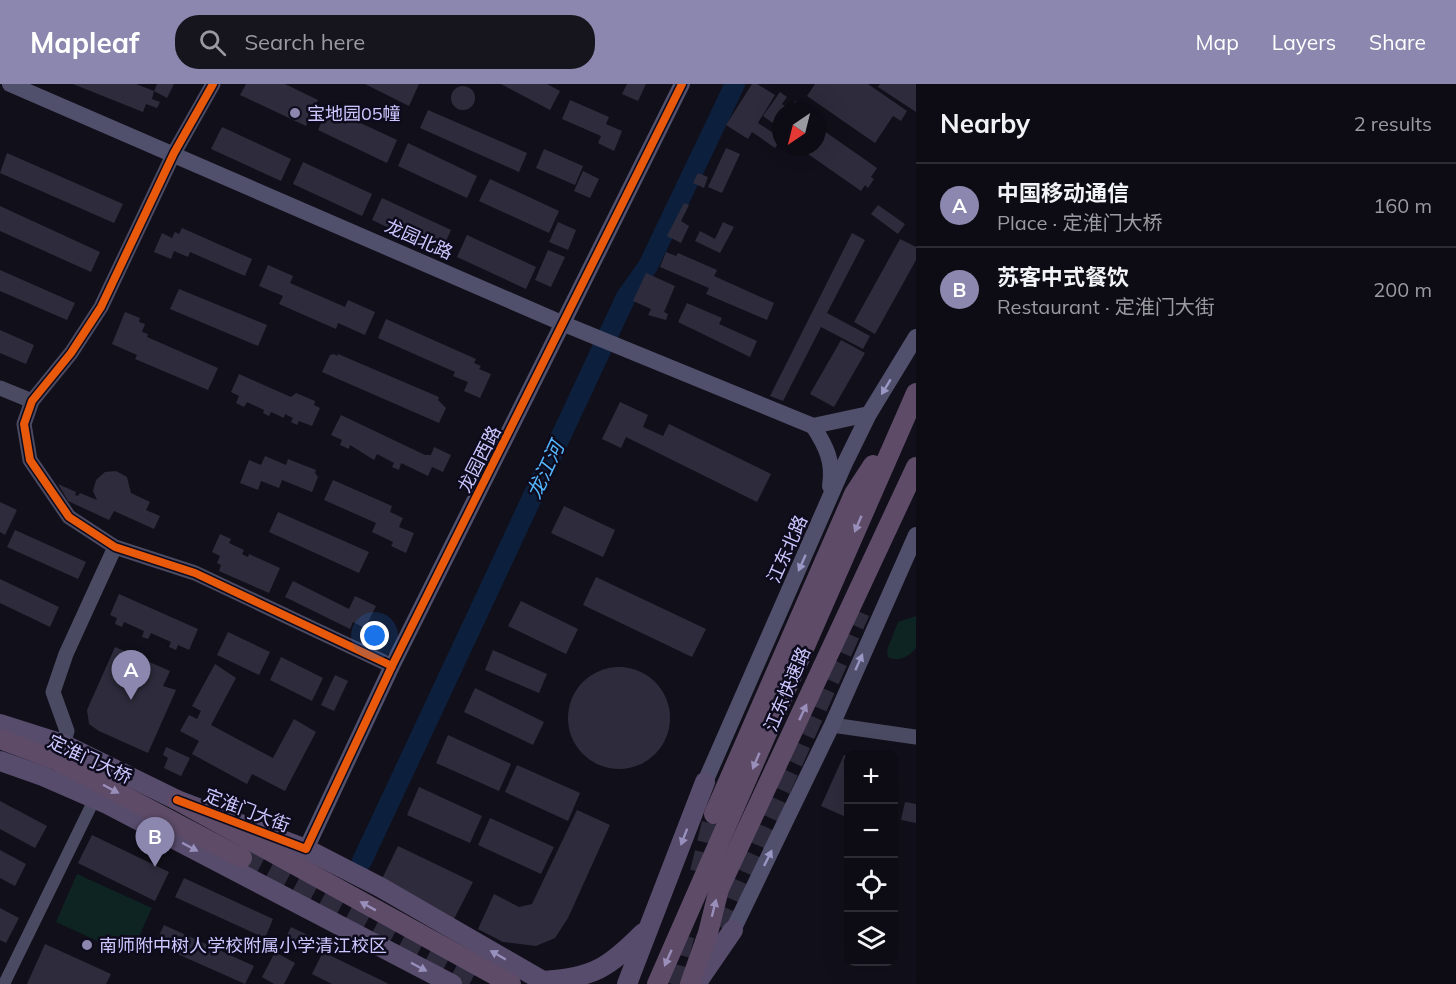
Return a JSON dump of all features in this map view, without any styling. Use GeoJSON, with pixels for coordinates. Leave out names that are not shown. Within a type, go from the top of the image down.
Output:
{"type":"FeatureCollection","features":[{"type":"Feature","properties":{"kind":"highway","name":"江东快速路"},"geometry":{"type":"LineString","coordinates":[[657,984],[916,393]]}},
{"type":"Feature","properties":{"kind":"highway"},"geometry":{"type":"LineString","coordinates":[[714,814],[854,494],[903,420]]}},
{"type":"Feature","properties":{"kind":"highway","name":"江东快速路"},"geometry":{"type":"LineString","coordinates":[[690,984],[708,933],[719,889],[916,467]]}},
{"type":"Feature","properties":{"kind":"highway"},"geometry":{"type":"LineString","coordinates":[[860,612],[916,490]]}},
{"type":"Feature","properties":{"kind":"highway"},"geometry":{"type":"LineString","coordinates":[[0,739],[56,760],[242,858]]}},
{"type":"Feature","properties":{"kind":"highway"},"geometry":{"type":"LineString","coordinates":[[177,800],[511,984]]}},
{"type":"Feature","properties":{"kind":"highway"},"geometry":{"type":"LineString","coordinates":[[684,922],[688,933],[697,938],[708,933]]}},
{"type":"Feature","properties":{"kind":"main road","name":"龙园北路"},"geometry":{"type":"LineString","coordinates":[[10,84],[174,153],[564,324],[813,426]]}},
{"type":"Feature","properties":{"kind":"main road","name":"龙园西路"},"geometry":{"type":"LineString","coordinates":[[306,849],[392,666],[682,84]]}},
{"type":"Feature","properties":{"kind":"main road","name":"江东北路"},"geometry":{"type":"LineString","coordinates":[[705,782],[869,414],[916,337]]}},
{"type":"Feature","properties":{"kind":"main road"},"geometry":{"type":"LineString","coordinates":[[828,504],[833,470],[827,447],[813,426],[869,414]]}},
{"type":"Feature","properties":{"kind":"main road"},"geometry":{"type":"LineString","coordinates":[[711,984],[733,930],[832,726],[916,535]]}},
{"type":"Feature","properties":{"kind":"main road","name":"定淮门大桥"},"geometry":{"type":"LineString","coordinates":[[0,724],[63,744],[177,800]]}},
{"type":"Feature","properties":{"kind":"main road","name":"定淮门大桥"},"geometry":{"type":"LineString","coordinates":[[0,761],[94,798]]}},
{"type":"Feature","properties":{"kind":"main road"},"geometry":{"type":"LineString","coordinates":[[627,984],[705,782]]}},
{"type":"Feature","properties":{"kind":"main road"},"geometry":{"type":"LineString","coordinates":[[94,798],[452,984]]}},
{"type":"Feature","properties":{"kind":"main road","name":"定淮门大街"},"geometry":{"type":"LineString","coordinates":[[177,800],[306,849],[380,887],[546,983]]}},
{"type":"Feature","properties":{"kind":"main road"},"geometry":{"type":"LineString","coordinates":[[546,983],[584,977],[605,966],[621,954],[649,926]]}},
{"type":"Feature","properties":{"kind":"main road"},"geometry":{"type":"LineString","coordinates":[[696,984],[733,930]]}},
{"type":"Feature","properties":{"kind":"street"},"geometry":{"type":"LineString","coordinates":[[213,84],[174,153],[101,307],[71,353],[32,401],[24,424],[30,460],[69,517],[115,547],[195,573],[392,666]]}},
{"type":"Feature","properties":{"kind":"street"},"geometry":{"type":"LineString","coordinates":[[0,388],[32,401]]}},
{"type":"Feature","properties":{"kind":"street"},"geometry":{"type":"LineString","coordinates":[[63,744],[68,731],[53,692],[70,644],[115,547]]}},
{"type":"Feature","properties":{"kind":"street"},"geometry":{"type":"LineString","coordinates":[[832,726],[916,737]]}},
{"type":"Feature","properties":{"kind":"street"},"geometry":{"type":"LineString","coordinates":[[4,984],[94,798]]}},
{"type":"Feature","properties":{"kind":"green space"},"geometry":{"type":"Polygon","coordinates":[[[916,616],[916,648],[903,658],[888,657],[887,650],[898,622],[916,616]]]}},
{"type":"Feature","properties":{"kind":"green space"},"geometry":{"type":"Polygon","coordinates":[[[77,874],[152,908],[130,956],[56,922],[77,874]]]}},
{"type":"Feature","properties":{"kind":"building"},"geometry":{"type":"Polygon","coordinates":[[[73,84],[136,84],[154,91],[152,99],[160,102],[157,108],[146,104],[143,112],[73,84]]]}},
{"type":"Feature","properties":{"kind":"building"},"geometry":{"type":"Polygon","coordinates":[[[157,84],[174,84],[167,98],[154,91],[157,84]]]}},
{"type":"Feature","properties":{"kind":"building","name":"宝地园05幢"},"geometry":{"type":"Polygon","coordinates":[[[246,84],[285,84],[318,100],[306,126],[240,95],[246,84]]]}},
{"type":"Feature","properties":{"kind":"building"},"geometry":{"type":"Polygon","coordinates":[[[365,84],[419,84],[409,106],[365,84]]]}},
{"type":"Feature","properties":{"kind":"building"},"geometry":{"type":"Polygon","coordinates":[[[501,84],[547,84],[560,91],[550,110],[501,84]]]}},
{"type":"Feature","properties":{"kind":"building"},"geometry":{"type":"Polygon","coordinates":[[[627,84],[646,84],[638,101],[622,94],[627,84]]]}},
{"type":"Feature","properties":{"kind":"building"},"geometry":{"type":"Polygon","coordinates":[[[752,84],[757,84],[775,95],[758,123],[772,132],[772,146],[752,132],[748,139],[726,125],[752,84]]]}},
{"type":"Feature","properties":{"kind":"building"},"geometry":{"type":"Polygon","coordinates":[[[815,84],[868,84],[907,111],[901,121],[893,116],[875,143],[826,109],[826,102],[816,102],[807,96],[815,84]]]}},
{"type":"Feature","properties":{"kind":"building"},"geometry":{"type":"Polygon","coordinates":[[[880,84],[916,84],[916,112],[878,87],[880,84]]]}},
{"type":"Feature","properties":{"kind":"building"},"geometry":{"type":"Polygon","coordinates":[[[463,86],[471,90],[475,98],[471,106],[463,110],[455,106],[451,98],[455,90],[463,86]]]}},
{"type":"Feature","properties":{"kind":"building"},"geometry":{"type":"Polygon","coordinates":[[[780,92],[787,97],[783,102],[773,102],[780,92]]]}},
{"type":"Feature","properties":{"kind":"building"},"geometry":{"type":"Polygon","coordinates":[[[570,100],[609,117],[606,124],[622,131],[614,151],[598,143],[601,136],[562,119],[570,100]]]}},
{"type":"Feature","properties":{"kind":"building"},"geometry":{"type":"Polygon","coordinates":[[[772,103],[772,122],[763,116],[772,103]]]}},
{"type":"Feature","properties":{"kind":"building"},"geometry":{"type":"Polygon","coordinates":[[[328,108],[397,140],[387,163],[318,130],[328,108]]]}},
{"type":"Feature","properties":{"kind":"building"},"geometry":{"type":"Polygon","coordinates":[[[428,110],[527,153],[519,172],[420,128],[428,110]]]}},
{"type":"Feature","properties":{"kind":"building"},"geometry":{"type":"Polygon","coordinates":[[[222,127],[291,159],[281,181],[211,149],[222,127]]]}},
{"type":"Feature","properties":{"kind":"building"},"geometry":{"type":"Polygon","coordinates":[[[826,132],[877,168],[868,188],[865,185],[861,191],[811,156],[826,156],[826,132]]]}},
{"type":"Feature","properties":{"kind":"building"},"geometry":{"type":"Polygon","coordinates":[[[408,143],[477,176],[467,198],[398,166],[408,143]]]}},
{"type":"Feature","properties":{"kind":"building"},"geometry":{"type":"Polygon","coordinates":[[[726,148],[740,154],[722,193],[708,187],[726,148]]]}},
{"type":"Feature","properties":{"kind":"building"},"geometry":{"type":"Polygon","coordinates":[[[544,149],[583,166],[575,185],[536,168],[544,149]]]}},
{"type":"Feature","properties":{"kind":"building"},"geometry":{"type":"Polygon","coordinates":[[[7,153],[123,204],[114,223],[0,173],[7,153]]]}},
{"type":"Feature","properties":{"kind":"building"},"geometry":{"type":"Polygon","coordinates":[[[303,162],[372,194],[362,216],[293,184],[303,162]]]}},
{"type":"Feature","properties":{"kind":"building"},"geometry":{"type":"Polygon","coordinates":[[[583,171],[599,179],[590,198],[574,191],[583,171]]]}},
{"type":"Feature","properties":{"kind":"building"},"geometry":{"type":"Polygon","coordinates":[[[698,173],[708,177],[704,188],[693,183],[698,173]]]}},
{"type":"Feature","properties":{"kind":"building"},"geometry":{"type":"Polygon","coordinates":[[[490,179],[559,211],[549,233],[479,201],[490,179]]]}},
{"type":"Feature","properties":{"kind":"building"},"geometry":{"type":"Polygon","coordinates":[[[382,198],[451,230],[441,252],[372,220],[382,198]]]}},
{"type":"Feature","properties":{"kind":"building"},"geometry":{"type":"Polygon","coordinates":[[[684,203],[689,205],[681,221],[689,226],[681,243],[667,236],[684,203]]]}},
{"type":"Feature","properties":{"kind":"building"},"geometry":{"type":"Polygon","coordinates":[[[878,205],[905,224],[898,234],[871,214],[878,205]]]}},
{"type":"Feature","properties":{"kind":"building"},"geometry":{"type":"Polygon","coordinates":[[[0,206],[100,252],[91,272],[0,231],[0,206]]]}},
{"type":"Feature","properties":{"kind":"building"},"geometry":{"type":"Polygon","coordinates":[[[558,222],[576,230],[568,250],[549,242],[558,222]]]}},
{"type":"Feature","properties":{"kind":"building"},"geometry":{"type":"Polygon","coordinates":[[[723,222],[734,227],[720,253],[695,241],[700,231],[715,239],[723,222]]]}},
{"type":"Feature","properties":{"kind":"building"},"geometry":{"type":"Polygon","coordinates":[[[182,228],[252,259],[245,276],[190,252],[188,257],[174,251],[171,259],[154,252],[162,233],[172,238],[175,232],[179,234],[182,228]]]}},
{"type":"Feature","properties":{"kind":"building"},"geometry":{"type":"Polygon","coordinates":[[[852,233],[865,240],[827,313],[870,336],[863,349],[821,327],[783,401],[770,396],[852,233]]]}},
{"type":"Feature","properties":{"kind":"building"},"geometry":{"type":"Polygon","coordinates":[[[467,235],[536,267],[526,289],[457,257],[467,235]]]}},
{"type":"Feature","properties":{"kind":"building"},"geometry":{"type":"Polygon","coordinates":[[[900,239],[916,247],[916,260],[875,334],[854,322],[900,239]]]}},
{"type":"Feature","properties":{"kind":"building"},"geometry":{"type":"Polygon","coordinates":[[[548,250],[565,257],[551,287],[535,280],[548,250]]]}},
{"type":"Feature","properties":{"kind":"building"},"geometry":{"type":"Polygon","coordinates":[[[666,252],[676,256],[678,253],[717,270],[714,276],[774,303],[767,320],[706,294],[709,288],[660,267],[666,252]]]}},
{"type":"Feature","properties":{"kind":"building"},"geometry":{"type":"Polygon","coordinates":[[[268,265],[293,276],[290,283],[345,307],[348,300],[375,312],[365,335],[338,323],[336,329],[279,304],[283,296],[259,286],[268,265]]]}},
{"type":"Feature","properties":{"kind":"building"},"geometry":{"type":"Polygon","coordinates":[[[0,270],[75,303],[67,320],[0,291],[0,270]]]}},
{"type":"Feature","properties":{"kind":"building"},"geometry":{"type":"Polygon","coordinates":[[[646,273],[675,286],[664,312],[668,314],[666,320],[648,315],[651,309],[633,301],[646,273]]]}},
{"type":"Feature","properties":{"kind":"building"},"geometry":{"type":"Polygon","coordinates":[[[179,289],[267,325],[258,346],[170,309],[179,289]]]}},
{"type":"Feature","properties":{"kind":"building"},"geometry":{"type":"Polygon","coordinates":[[[687,303],[722,318],[719,324],[757,341],[750,357],[678,322],[687,303]]]}},
{"type":"Feature","properties":{"kind":"building"},"geometry":{"type":"Polygon","coordinates":[[[125,312],[140,318],[139,322],[145,324],[142,332],[148,334],[147,337],[218,368],[208,390],[135,359],[137,355],[112,344],[125,312]]]}},
{"type":"Feature","properties":{"kind":"building"},"geometry":{"type":"Polygon","coordinates":[[[386,319],[476,359],[474,363],[481,366],[479,369],[491,374],[480,398],[464,391],[468,382],[453,376],[455,372],[378,338],[386,319]]]}},
{"type":"Feature","properties":{"kind":"building"},"geometry":{"type":"Polygon","coordinates":[[[0,330],[34,345],[26,364],[0,353],[0,330]]]}},
{"type":"Feature","properties":{"kind":"building"},"geometry":{"type":"Polygon","coordinates":[[[841,340],[865,353],[834,407],[810,394],[841,340]]]}},
{"type":"Feature","properties":{"kind":"building"},"geometry":{"type":"Polygon","coordinates":[[[334,354],[439,397],[438,400],[446,408],[439,423],[322,372],[330,355],[334,354]]]}},
{"type":"Feature","properties":{"kind":"building"},"geometry":{"type":"Polygon","coordinates":[[[239,374],[291,397],[296,393],[315,401],[314,405],[320,408],[312,426],[299,421],[297,425],[291,422],[293,418],[285,414],[284,418],[271,412],[269,416],[263,413],[264,410],[247,402],[244,407],[236,403],[239,396],[231,392],[239,374]]]}},
{"type":"Feature","properties":{"kind":"building"},"geometry":{"type":"Polygon","coordinates":[[[620,402],[648,415],[643,427],[663,436],[669,424],[771,474],[757,502],[626,437],[621,448],[602,439],[620,402]]]}},
{"type":"Feature","properties":{"kind":"building"},"geometry":{"type":"Polygon","coordinates":[[[341,415],[425,455],[431,455],[434,447],[451,455],[443,472],[432,467],[428,476],[401,463],[399,470],[392,467],[394,463],[377,454],[374,460],[350,445],[349,449],[340,445],[342,440],[331,435],[341,415]]]}},
{"type":"Feature","properties":{"kind":"building"},"geometry":{"type":"Polygon","coordinates":[[[265,456],[286,465],[288,459],[316,470],[318,477],[312,492],[282,480],[279,488],[261,481],[258,490],[240,483],[249,460],[261,465],[265,456]]]}},
{"type":"Feature","properties":{"kind":"building"},"geometry":{"type":"Polygon","coordinates":[[[116,471],[127,477],[131,493],[150,502],[146,510],[160,516],[154,529],[114,511],[109,520],[68,501],[58,484],[76,492],[75,495],[78,496],[80,493],[97,500],[93,491],[96,480],[105,472],[116,471]]]}},
{"type":"Feature","properties":{"kind":"building"},"geometry":{"type":"Polygon","coordinates":[[[333,480],[392,506],[390,512],[403,518],[399,527],[414,533],[406,553],[391,546],[393,542],[372,532],[376,523],[324,500],[333,480]]]}},
{"type":"Feature","properties":{"kind":"building"},"geometry":{"type":"Polygon","coordinates":[[[0,502],[17,510],[5,535],[0,532],[0,502]]]}},
{"type":"Feature","properties":{"kind":"building"},"geometry":{"type":"Polygon","coordinates":[[[564,506],[615,530],[603,557],[551,533],[564,506]]]}},
{"type":"Feature","properties":{"kind":"building"},"geometry":{"type":"Polygon","coordinates":[[[278,512],[369,552],[359,573],[269,532],[278,512]]]}},
{"type":"Feature","properties":{"kind":"building"},"geometry":{"type":"Polygon","coordinates":[[[15,530],[86,562],[78,579],[7,547],[15,530]]]}},
{"type":"Feature","properties":{"kind":"building"},"geometry":{"type":"Polygon","coordinates":[[[220,534],[231,539],[229,543],[244,550],[242,554],[248,557],[249,554],[280,568],[269,593],[219,571],[221,565],[217,563],[220,556],[212,552],[220,534]]]}},
{"type":"Feature","properties":{"kind":"building"},"geometry":{"type":"Polygon","coordinates":[[[596,577],[706,629],[692,657],[583,605],[596,577]]]}},
{"type":"Feature","properties":{"kind":"building"},"geometry":{"type":"Polygon","coordinates":[[[0,579],[59,607],[50,627],[0,603],[0,579]]]}},
{"type":"Feature","properties":{"kind":"building"},"geometry":{"type":"Polygon","coordinates":[[[293,581],[349,609],[355,596],[376,606],[365,628],[353,622],[350,629],[285,597],[293,581]]]}},
{"type":"Feature","properties":{"kind":"building"},"geometry":{"type":"Polygon","coordinates":[[[119,594],[198,629],[189,650],[178,645],[176,650],[169,647],[171,642],[151,633],[148,639],[142,637],[144,631],[124,622],[122,627],[115,624],[117,618],[110,615],[119,594]]]}},
{"type":"Feature","properties":{"kind":"building"},"geometry":{"type":"Polygon","coordinates":[[[521,601],[578,629],[566,654],[508,626],[521,601]]]}},
{"type":"Feature","properties":{"kind":"building"},"geometry":{"type":"Polygon","coordinates":[[[228,632],[270,652],[259,675],[217,655],[228,632]]]}},
{"type":"Feature","properties":{"kind":"building"},"geometry":{"type":"Polygon","coordinates":[[[115,647],[170,671],[163,686],[176,690],[148,753],[99,731],[89,724],[87,710],[115,647]]]}},
{"type":"Feature","properties":{"kind":"building"},"geometry":{"type":"Polygon","coordinates":[[[493,650],[547,674],[539,693],[485,670],[493,650]]]}},
{"type":"Feature","properties":{"kind":"building"},"geometry":{"type":"Polygon","coordinates":[[[281,657],[323,678],[312,701],[270,680],[281,657]]]}},
{"type":"Feature","properties":{"kind":"building"},"geometry":{"type":"Polygon","coordinates":[[[215,664],[236,678],[211,725],[273,758],[294,719],[316,732],[285,791],[252,774],[247,784],[192,754],[199,741],[180,731],[189,715],[197,719],[201,711],[192,706],[215,664]]]}},
{"type":"Feature","properties":{"kind":"building"},"geometry":{"type":"Polygon","coordinates":[[[619,667],[648,675],[662,689],[670,718],[662,747],[648,761],[619,769],[590,761],[576,747],[568,718],[576,689],[590,675],[619,667]]]}},
{"type":"Feature","properties":{"kind":"building"},"geometry":{"type":"Polygon","coordinates":[[[335,675],[348,681],[334,711],[321,705],[335,675]]]}},
{"type":"Feature","properties":{"kind":"building"},"geometry":{"type":"Polygon","coordinates":[[[475,688],[544,722],[533,745],[464,712],[475,688]]]}},
{"type":"Feature","properties":{"kind":"building"},"geometry":{"type":"Polygon","coordinates":[[[448,735],[511,764],[499,791],[436,763],[448,735]]]}},
{"type":"Feature","properties":{"kind":"building"},"geometry":{"type":"Polygon","coordinates":[[[166,747],[190,758],[181,776],[164,768],[168,758],[163,755],[166,747]]]}},
{"type":"Feature","properties":{"kind":"building"},"geometry":{"type":"Polygon","coordinates":[[[844,755],[844,816],[821,806],[844,755]]]}},
{"type":"Feature","properties":{"kind":"building"},"geometry":{"type":"Polygon","coordinates":[[[517,765],[580,793],[568,821],[505,792],[517,765]]]}},
{"type":"Feature","properties":{"kind":"building"},"geometry":{"type":"Polygon","coordinates":[[[419,787],[482,816],[470,843],[407,815],[419,787]]]}},
{"type":"Feature","properties":{"kind":"building"},"geometry":{"type":"Polygon","coordinates":[[[0,801],[47,826],[35,848],[0,829],[0,801]]]}},
{"type":"Feature","properties":{"kind":"building"},"geometry":{"type":"Polygon","coordinates":[[[905,802],[916,804],[916,823],[901,820],[905,802]]]}},
{"type":"Feature","properties":{"kind":"building"},"geometry":{"type":"Polygon","coordinates":[[[577,810],[610,825],[568,918],[555,938],[536,946],[503,942],[478,929],[494,894],[519,907],[532,904],[577,810]]]}},
{"type":"Feature","properties":{"kind":"building"},"geometry":{"type":"Polygon","coordinates":[[[490,818],[554,847],[541,874],[478,845],[490,818]]]}},
{"type":"Feature","properties":{"kind":"building"},"geometry":{"type":"Polygon","coordinates":[[[92,835],[169,872],[155,901],[78,863],[92,835]]]}},
{"type":"Feature","properties":{"kind":"building"},"geometry":{"type":"Polygon","coordinates":[[[398,846],[473,882],[454,919],[380,883],[398,846]]]}},
{"type":"Feature","properties":{"kind":"building"},"geometry":{"type":"Polygon","coordinates":[[[0,850],[26,864],[15,886],[0,878],[0,850]]]}},
{"type":"Feature","properties":{"kind":"building"},"geometry":{"type":"Polygon","coordinates":[[[184,878],[273,919],[265,938],[175,897],[184,878]]]}},
{"type":"Feature","properties":{"kind":"building"},"geometry":{"type":"Polygon","coordinates":[[[0,908],[19,918],[6,943],[0,940],[0,908]]]}},
{"type":"Feature","properties":{"kind":"building"},"geometry":{"type":"Polygon","coordinates":[[[164,925],[254,966],[245,984],[155,944],[164,925]]]}},
{"type":"Feature","properties":{"kind":"building"},"geometry":{"type":"Polygon","coordinates":[[[291,927],[312,937],[307,947],[286,937],[291,927]]]}},
{"type":"Feature","properties":{"kind":"building"},"geometry":{"type":"Polygon","coordinates":[[[45,944],[111,974],[106,984],[27,984],[45,944]]]}},
{"type":"Feature","properties":{"kind":"building"},"geometry":{"type":"Polygon","coordinates":[[[275,952],[295,963],[284,984],[274,984],[262,977],[275,952]]]}},
{"type":"Feature","properties":{"kind":"building"},"geometry":{"type":"Polygon","coordinates":[[[323,952],[389,984],[332,984],[312,974],[323,952]]]}},
{"type":"Feature","properties":{"kind":"waterway","name":"龙江河"},"geometry":{"type":"LineString","coordinates":[[362,861],[626,297],[648,266],[735,84]]}},
{"type":"Feature","properties":{"kind":"tunnel"},"geometry":{"type":"LineString","coordinates":[[707,954],[860,612]]}},
{"type":"Feature","properties":{"kind":"tunnel"},"geometry":{"type":"LineString","coordinates":[[700,872],[714,814]]}},
{"type":"Feature","properties":{"kind":"tunnel"},"geometry":{"type":"LineString","coordinates":[[242,858],[479,984]]}},
{"type":"Feature","properties":{"kind":"tunnel"},"geometry":{"type":"LineString","coordinates":[[672,984],[685,933]]}},
{"type":"Feature","properties":{"kind":"cycle path"},"geometry":{"type":"LineString","coordinates":[[213,84],[174,153],[101,307],[71,353],[32,401],[24,424],[30,460],[69,517],[115,547],[195,573],[392,666]]}},
{"type":"Feature","properties":{"kind":"cycle path"},"geometry":{"type":"LineString","coordinates":[[177,800],[306,849],[392,666],[682,84]]}},
{"type":"Feature","properties":{"kind":"place","name":"宝地园05幢"},"geometry":{"type":"Point","coordinates":[295,113]}},
{"type":"Feature","properties":{"kind":"place","name":"中国移动通信"},"geometry":{"type":"Point","coordinates":[131,700]}},
{"type":"Feature","properties":{"kind":"place","name":"苏客中式餐饮"},"geometry":{"type":"Point","coordinates":[155,867]}},
{"type":"Feature","properties":{"kind":"place","name":"南师附中树人学校附属小学清江校区"},"geometry":{"type":"Point","coordinates":[87,945]}}]}
